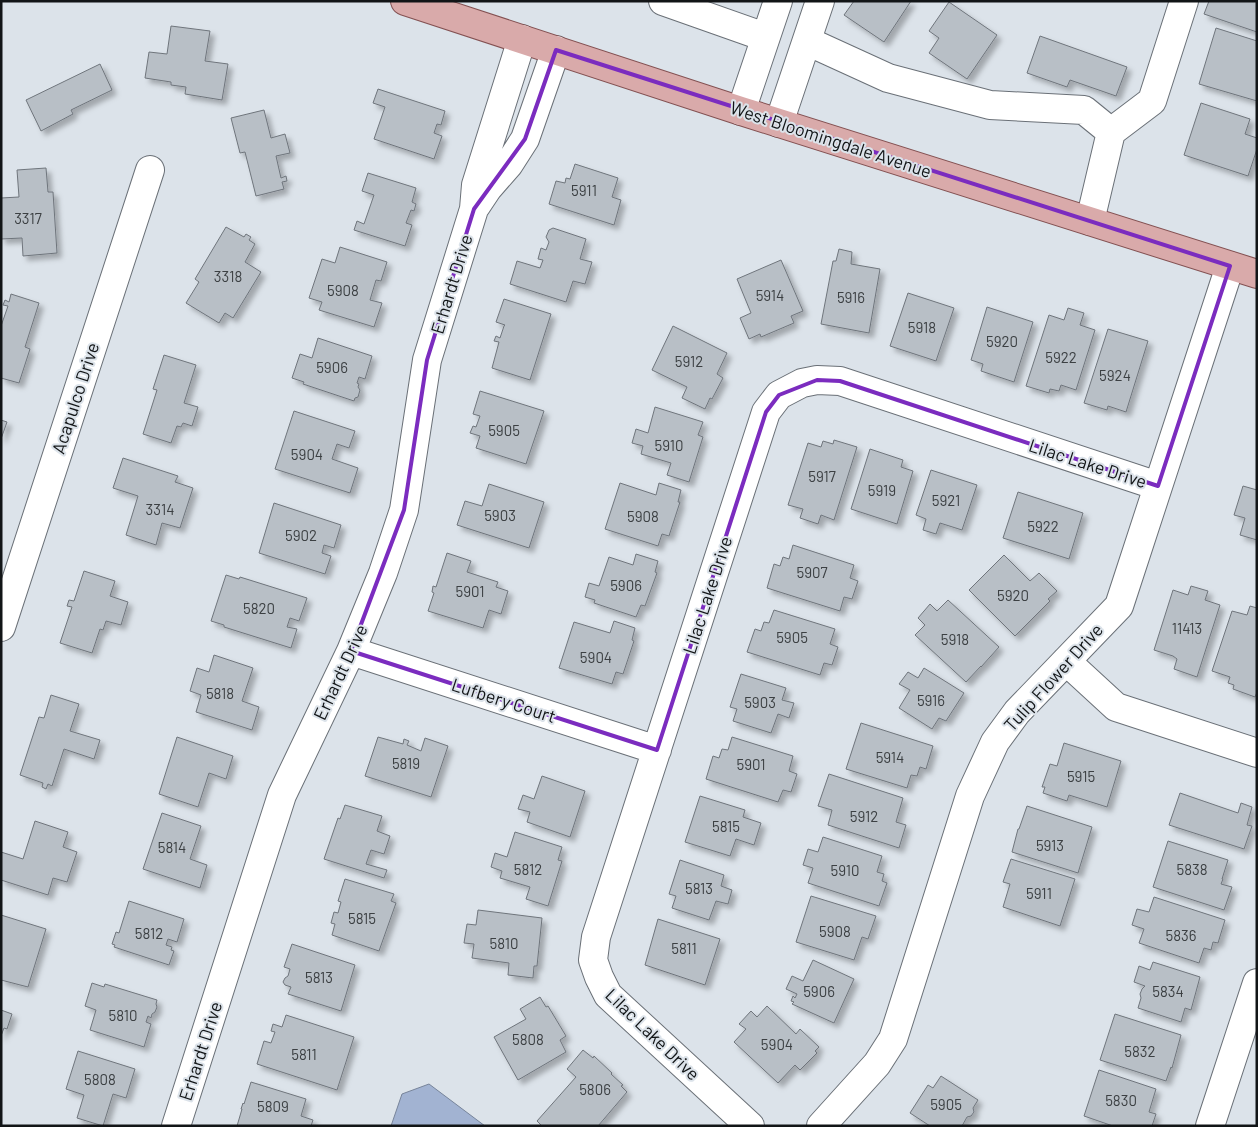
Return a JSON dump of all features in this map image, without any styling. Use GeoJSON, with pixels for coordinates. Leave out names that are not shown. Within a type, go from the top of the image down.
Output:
{"type":"FeatureCollection","features":[{"type":"Feature","properties":{"kind":"main road","name":"West Bloomingdale Avenue"},"geometry":{"type":"LineString","coordinates":[[405,1],[741,111],[1257,274]]}},
{"type":"Feature","properties":{"kind":"street"},"geometry":{"type":"LineString","coordinates":[[663,1],[766,37]]}},
{"type":"Feature","properties":{"kind":"street"},"geometry":{"type":"LineString","coordinates":[[741,111],[778,1]]}},
{"type":"Feature","properties":{"kind":"street"},"geometry":{"type":"LineString","coordinates":[[779,123],[820,1]]}},
{"type":"Feature","properties":{"kind":"street"},"geometry":{"type":"LineString","coordinates":[[1090,222],[1111,132],[1152,101],[1184,1]]}},
{"type":"Feature","properties":{"kind":"street","name":"Erhardt Drive"},"geometry":{"type":"LineString","coordinates":[[176,1126],[282,795],[351,651],[383,573],[404,510],[427,360],[474,209],[476,185],[522,39]]}},
{"type":"Feature","properties":{"kind":"street"},"geometry":{"type":"LineString","coordinates":[[807,41],[888,78],[990,105],[1084,110],[1111,132]]}},
{"type":"Feature","properties":{"kind":"street","name":"Erhardt Drive"},"geometry":{"type":"LineString","coordinates":[[474,209],[488,188],[509,164],[525,139],[556,50]]}},
{"type":"Feature","properties":{"kind":"street","name":"Acapulco Drive"},"geometry":{"type":"LineString","coordinates":[[1,627],[150,170]]}},
{"type":"Feature","properties":{"kind":"street","name":"Tulip Flower Drive"},"geometry":{"type":"LineString","coordinates":[[821,1126],[877,1064],[892,1039],[970,796],[996,742],[1017,712],[1120,606],[1230,266]]}},
{"type":"Feature","properties":{"kind":"street","name":"Lilac Lake Drive"},"geometry":{"type":"LineString","coordinates":[[750,1126],[608,995],[593,960],[596,937],[766,412],[779,395],[802,383],[817,380],[840,380],[1158,486]]}},
{"type":"Feature","properties":{"kind":"street","name":"Lufbery Court"},"geometry":{"type":"LineString","coordinates":[[351,651],[657,750]]}},
{"type":"Feature","properties":{"kind":"street"},"geometry":{"type":"LineString","coordinates":[[1066,661],[1116,707],[1257,753]]}},
{"type":"Feature","properties":{"kind":"street"},"geometry":{"type":"LineString","coordinates":[[1210,1126],[1257,983]]}},
{"type":"Feature","properties":{"kind":"highlighted area"},"geometry":{"type":"Polygon","coordinates":[[[556,50],[1230,266],[1158,486],[840,381],[817,380],[779,395],[766,412],[657,750],[351,651],[404,510],[427,360],[474,209],[525,139],[556,50]]]}},
{"type":"Feature","properties":{"kind":"water"},"geometry":{"type":"Polygon","coordinates":[[[429,1084],[485,1126],[391,1126],[402,1094],[429,1084]]]}},
{"type":"Feature","properties":{"kind":"building"},"geometry":{"type":"Polygon","coordinates":[[[854,1],[911,1],[884,42],[844,15],[854,1]]]}},
{"type":"Feature","properties":{"kind":"building"},"geometry":{"type":"Polygon","coordinates":[[[1209,1],[1257,1],[1257,32],[1204,14],[1209,1]]]}},
{"type":"Feature","properties":{"kind":"building"},"geometry":{"type":"Polygon","coordinates":[[[949,2],[997,35],[967,79],[929,53],[939,38],[929,31],[949,2]]]}},
{"type":"Feature","properties":{"kind":"building"},"geometry":{"type":"Polygon","coordinates":[[[171,26],[210,31],[205,61],[228,64],[222,100],[185,94],[186,87],[171,85],[171,82],[145,78],[149,52],[167,54],[171,26]]]}},
{"type":"Feature","properties":{"kind":"building"},"geometry":{"type":"Polygon","coordinates":[[[1216,28],[1257,41],[1257,101],[1199,84],[1216,28]]]}},
{"type":"Feature","properties":{"kind":"building"},"geometry":{"type":"Polygon","coordinates":[[[1040,36],[1127,67],[1116,96],[1070,80],[1067,87],[1027,73],[1040,36]]]}},
{"type":"Feature","properties":{"kind":"building"},"geometry":{"type":"Polygon","coordinates":[[[100,64],[112,90],[71,110],[73,114],[41,131],[26,100],[100,64]]]}},
{"type":"Feature","properties":{"kind":"building"},"geometry":{"type":"Polygon","coordinates":[[[378,89],[445,111],[441,125],[437,124],[434,133],[442,136],[434,159],[374,139],[385,107],[373,103],[378,89]]]}},
{"type":"Feature","properties":{"kind":"building"},"geometry":{"type":"Polygon","coordinates":[[[1201,103],[1250,119],[1245,134],[1257,138],[1257,149],[1248,176],[1184,155],[1201,103]]]}},
{"type":"Feature","properties":{"kind":"building"},"geometry":{"type":"Polygon","coordinates":[[[264,110],[271,138],[285,134],[290,153],[276,156],[281,178],[286,176],[287,181],[282,182],[284,189],[256,196],[245,152],[240,153],[231,118],[264,110]]]}},
{"type":"Feature","properties":{"kind":"building"},"geometry":{"type":"Polygon","coordinates":[[[575,164],[618,178],[612,197],[621,200],[614,225],[549,204],[556,181],[565,183],[566,178],[570,179],[575,164]]]}},
{"type":"Feature","properties":{"kind":"building"},"geometry":{"type":"Polygon","coordinates":[[[46,168],[48,192],[53,192],[57,253],[23,256],[22,238],[1,239],[1,198],[19,197],[17,170],[46,168]]]}},
{"type":"Feature","properties":{"kind":"building"},"geometry":{"type":"Polygon","coordinates":[[[368,173],[416,188],[412,202],[416,204],[414,211],[411,210],[406,223],[412,225],[405,246],[354,230],[357,221],[364,224],[374,195],[362,191],[368,173]]]}},
{"type":"Feature","properties":{"kind":"building"},"geometry":{"type":"Polygon","coordinates":[[[226,227],[244,237],[246,234],[251,237],[249,240],[255,244],[245,262],[261,272],[233,318],[225,313],[219,323],[186,303],[199,282],[195,279],[226,227]]]}},
{"type":"Feature","properties":{"kind":"building"},"geometry":{"type":"Polygon","coordinates":[[[553,228],[586,239],[580,259],[592,262],[585,284],[573,281],[566,302],[510,284],[517,261],[540,268],[543,260],[538,259],[541,248],[546,250],[549,242],[546,237],[549,230],[553,228]]]}},
{"type":"Feature","properties":{"kind":"building"},"geometry":{"type":"Polygon","coordinates":[[[340,247],[387,262],[381,281],[376,280],[370,300],[382,303],[374,327],[319,310],[322,302],[309,298],[322,259],[335,263],[340,247]]]}},
{"type":"Feature","properties":{"kind":"building"},"geometry":{"type":"Polygon","coordinates":[[[839,249],[852,252],[851,264],[880,269],[869,333],[821,324],[833,261],[836,261],[839,249]]]}},
{"type":"Feature","properties":{"kind":"building"},"geometry":{"type":"Polygon","coordinates":[[[781,260],[803,311],[791,316],[794,323],[761,337],[760,334],[749,339],[740,318],[751,313],[737,279],[781,260]]]}},
{"type":"Feature","properties":{"kind":"building"},"geometry":{"type":"Polygon","coordinates":[[[908,293],[954,308],[936,361],[890,346],[908,293]]]}},
{"type":"Feature","properties":{"kind":"building"},"geometry":{"type":"Polygon","coordinates":[[[11,294],[39,303],[25,347],[30,349],[19,383],[1,378],[1,326],[8,306],[3,305],[5,300],[9,302],[11,294]]]}},
{"type":"Feature","properties":{"kind":"building"},"geometry":{"type":"Polygon","coordinates":[[[504,299],[551,314],[530,380],[492,368],[499,342],[494,341],[496,336],[500,338],[505,325],[496,322],[504,299]]]}},
{"type":"Feature","properties":{"kind":"building"},"geometry":{"type":"Polygon","coordinates":[[[987,307],[1033,322],[1014,382],[981,371],[983,364],[971,360],[987,307]]]}},
{"type":"Feature","properties":{"kind":"building"},"geometry":{"type":"Polygon","coordinates":[[[1068,308],[1084,313],[1080,325],[1095,330],[1076,390],[1061,385],[1059,391],[1050,389],[1049,393],[1026,386],[1049,315],[1064,320],[1068,308]]]}},
{"type":"Feature","properties":{"kind":"building"},"geometry":{"type":"Polygon","coordinates":[[[673,326],[727,353],[717,374],[723,378],[705,409],[682,398],[687,387],[652,370],[673,326]]]}},
{"type":"Feature","properties":{"kind":"building"},"geometry":{"type":"Polygon","coordinates":[[[1108,329],[1148,341],[1126,412],[1108,406],[1107,410],[1084,403],[1108,329]]]}},
{"type":"Feature","properties":{"kind":"building"},"geometry":{"type":"Polygon","coordinates":[[[318,338],[372,356],[365,379],[359,377],[357,383],[360,390],[358,397],[354,401],[303,384],[304,382],[292,378],[300,354],[312,358],[318,338]]]}},
{"type":"Feature","properties":{"kind":"building"},"geometry":{"type":"Polygon","coordinates":[[[164,355],[196,365],[184,403],[198,407],[192,426],[183,423],[181,427],[177,426],[171,443],[143,434],[157,390],[153,389],[164,355]]]}},
{"type":"Feature","properties":{"kind":"building"},"geometry":{"type":"Polygon","coordinates":[[[480,391],[544,411],[526,464],[476,448],[480,436],[470,433],[473,426],[476,427],[480,416],[473,414],[480,391]]]}},
{"type":"Feature","properties":{"kind":"building"},"geometry":{"type":"Polygon","coordinates":[[[655,407],[703,422],[698,435],[703,437],[689,482],[667,475],[671,463],[641,454],[643,446],[632,443],[636,429],[648,433],[655,407]]]}},
{"type":"Feature","properties":{"kind":"building"},"geometry":{"type":"Polygon","coordinates":[[[294,411],[355,431],[349,448],[337,444],[332,459],[358,468],[350,493],[275,469],[294,411]]]}},
{"type":"Feature","properties":{"kind":"building"},"geometry":{"type":"Polygon","coordinates":[[[1,420],[7,422],[1,439],[1,420]]]}},
{"type":"Feature","properties":{"kind":"building"},"geometry":{"type":"Polygon","coordinates":[[[834,440],[857,447],[834,520],[821,515],[818,524],[800,518],[803,509],[788,505],[808,443],[821,447],[823,441],[833,444],[834,440]]]}},
{"type":"Feature","properties":{"kind":"building"},"geometry":{"type":"Polygon","coordinates":[[[870,449],[903,460],[901,467],[913,471],[897,524],[851,509],[870,449]]]}},
{"type":"Feature","properties":{"kind":"building"},"geometry":{"type":"Polygon","coordinates":[[[123,458],[178,476],[175,482],[193,488],[180,528],[162,523],[156,545],[126,535],[138,496],[113,488],[123,458]]]}},
{"type":"Feature","properties":{"kind":"building"},"geometry":{"type":"Polygon","coordinates":[[[931,470],[977,485],[962,530],[940,523],[936,534],[923,530],[926,519],[916,515],[931,470]]]}},
{"type":"Feature","properties":{"kind":"building"},"geometry":{"type":"Polygon","coordinates":[[[620,483],[656,495],[659,483],[681,490],[678,502],[680,502],[669,536],[662,534],[658,546],[605,529],[620,483]]]}},
{"type":"Feature","properties":{"kind":"building"},"geometry":{"type":"Polygon","coordinates":[[[489,484],[544,502],[529,548],[457,525],[465,501],[482,506],[489,484]]]}},
{"type":"Feature","properties":{"kind":"building"},"geometry":{"type":"Polygon","coordinates":[[[1243,486],[1257,490],[1257,540],[1240,535],[1245,518],[1234,515],[1243,486]]]}},
{"type":"Feature","properties":{"kind":"building"},"geometry":{"type":"Polygon","coordinates":[[[1018,492],[1083,513],[1069,559],[1003,538],[1018,492]]]}},
{"type":"Feature","properties":{"kind":"building"},"geometry":{"type":"Polygon","coordinates":[[[274,503],[341,525],[334,548],[324,545],[322,553],[331,556],[325,574],[259,553],[274,503]]]}},
{"type":"Feature","properties":{"kind":"building"},"geometry":{"type":"Polygon","coordinates":[[[793,545],[854,565],[850,578],[858,581],[852,599],[844,597],[840,611],[767,588],[774,564],[780,566],[783,557],[789,559],[793,545]]]}},
{"type":"Feature","properties":{"kind":"building"},"geometry":{"type":"Polygon","coordinates":[[[447,553],[471,561],[467,572],[498,582],[496,587],[508,591],[501,614],[489,610],[483,628],[428,611],[434,593],[432,592],[433,586],[436,587],[447,553]]]}},
{"type":"Feature","properties":{"kind":"building"},"geometry":{"type":"Polygon","coordinates":[[[636,554],[658,561],[655,572],[657,573],[645,606],[641,605],[636,617],[594,603],[595,600],[585,597],[589,583],[599,586],[609,557],[633,565],[636,554]]]}},
{"type":"Feature","properties":{"kind":"building"},"geometry":{"type":"Polygon","coordinates":[[[1004,555],[1030,581],[1039,573],[1057,591],[1048,599],[1050,601],[1015,636],[969,590],[1004,555]]]}},
{"type":"Feature","properties":{"kind":"building"},"geometry":{"type":"Polygon","coordinates":[[[84,571],[115,581],[110,596],[128,602],[121,625],[106,621],[103,630],[100,629],[92,653],[60,643],[72,607],[67,606],[69,600],[74,601],[84,571]]]}},
{"type":"Feature","properties":{"kind":"building"},"geometry":{"type":"Polygon","coordinates":[[[226,575],[239,579],[240,577],[307,598],[299,621],[290,618],[287,627],[297,629],[291,648],[224,627],[224,625],[211,621],[226,575]]]}},
{"type":"Feature","properties":{"kind":"building"},"geometry":{"type":"Polygon","coordinates":[[[1191,586],[1208,591],[1205,600],[1220,605],[1197,677],[1174,669],[1177,659],[1154,650],[1173,590],[1188,595],[1191,586]]]}},
{"type":"Feature","properties":{"kind":"building"},"geometry":{"type":"Polygon","coordinates":[[[948,600],[999,647],[966,682],[915,635],[925,625],[918,618],[930,604],[937,611],[948,600]]]}},
{"type":"Feature","properties":{"kind":"building"},"geometry":{"type":"Polygon","coordinates":[[[1250,606],[1257,608],[1257,692],[1255,697],[1233,689],[1234,685],[1228,683],[1230,677],[1212,671],[1232,611],[1247,615],[1250,606]]]}},
{"type":"Feature","properties":{"kind":"building"},"geometry":{"type":"Polygon","coordinates":[[[774,610],[835,629],[830,644],[838,647],[832,665],[824,663],[820,675],[747,652],[755,629],[761,631],[764,622],[769,623],[774,610]]]}},
{"type":"Feature","properties":{"kind":"building"},"geometry":{"type":"Polygon","coordinates":[[[614,621],[635,628],[632,640],[634,641],[623,674],[616,672],[612,684],[559,668],[574,622],[610,633],[614,621]]]}},
{"type":"Feature","properties":{"kind":"building"},"geometry":{"type":"Polygon","coordinates":[[[214,655],[253,668],[242,701],[259,707],[252,730],[196,712],[201,695],[190,691],[197,668],[209,672],[214,655]]]}},
{"type":"Feature","properties":{"kind":"building"},"geometry":{"type":"Polygon","coordinates":[[[924,668],[964,693],[946,721],[939,718],[932,729],[899,708],[910,690],[899,684],[908,672],[918,678],[924,668]]]}},
{"type":"Feature","properties":{"kind":"building"},"geometry":{"type":"Polygon","coordinates":[[[741,674],[786,688],[782,700],[794,703],[789,718],[778,714],[771,733],[733,721],[737,709],[730,707],[741,674]]]}},
{"type":"Feature","properties":{"kind":"building"},"geometry":{"type":"Polygon","coordinates":[[[51,695],[79,704],[70,731],[100,740],[94,759],[64,749],[52,786],[48,784],[46,789],[42,787],[43,783],[20,775],[39,717],[44,718],[51,695]]]}},
{"type":"Feature","properties":{"kind":"building"},"geometry":{"type":"Polygon","coordinates":[[[861,723],[933,746],[926,769],[920,767],[917,776],[911,775],[907,788],[846,769],[861,723]]]}},
{"type":"Feature","properties":{"kind":"building"},"geometry":{"type":"Polygon","coordinates":[[[177,737],[233,756],[226,779],[209,773],[198,807],[159,794],[177,737]]]}},
{"type":"Feature","properties":{"kind":"building"},"geometry":{"type":"Polygon","coordinates":[[[378,737],[403,744],[404,739],[409,741],[407,745],[421,751],[425,738],[448,746],[431,797],[365,776],[378,737]]]}},
{"type":"Feature","properties":{"kind":"building"},"geometry":{"type":"Polygon","coordinates":[[[732,737],[793,756],[789,771],[797,774],[791,792],[783,790],[778,802],[706,779],[713,756],[719,758],[722,749],[728,750],[732,737]]]}},
{"type":"Feature","properties":{"kind":"building"},"geometry":{"type":"Polygon","coordinates":[[[1064,743],[1121,761],[1107,807],[1069,795],[1067,801],[1043,793],[1045,787],[1042,787],[1050,764],[1057,766],[1064,743]]]}},
{"type":"Feature","properties":{"kind":"building"},"geometry":{"type":"Polygon","coordinates":[[[829,774],[903,798],[896,822],[906,825],[899,848],[828,825],[832,810],[818,806],[829,774]]]}},
{"type":"Feature","properties":{"kind":"building"},"geometry":{"type":"Polygon","coordinates":[[[542,776],[585,791],[570,837],[527,822],[530,812],[518,809],[523,795],[534,799],[542,776]]]}},
{"type":"Feature","properties":{"kind":"building"},"geometry":{"type":"Polygon","coordinates":[[[1180,793],[1238,813],[1241,803],[1252,807],[1247,825],[1252,826],[1244,849],[1169,825],[1180,793]]]}},
{"type":"Feature","properties":{"kind":"building"},"geometry":{"type":"Polygon","coordinates":[[[700,796],[745,810],[743,817],[761,823],[754,845],[736,839],[730,856],[685,842],[700,796]]]}},
{"type":"Feature","properties":{"kind":"building"},"geometry":{"type":"Polygon","coordinates":[[[345,805],[382,816],[377,831],[390,836],[384,854],[371,850],[366,864],[387,870],[384,878],[324,859],[338,818],[340,819],[345,805]]]}},
{"type":"Feature","properties":{"kind":"building"},"geometry":{"type":"Polygon","coordinates":[[[1027,806],[1092,827],[1078,873],[1012,852],[1027,806]]]}},
{"type":"Feature","properties":{"kind":"building"},"geometry":{"type":"Polygon","coordinates":[[[162,813],[201,826],[190,859],[207,865],[200,888],[143,869],[162,813]]]}},
{"type":"Feature","properties":{"kind":"building"},"geometry":{"type":"Polygon","coordinates":[[[35,821],[68,832],[63,847],[77,852],[67,882],[53,878],[48,895],[1,880],[1,852],[23,859],[35,821]]]}},
{"type":"Feature","properties":{"kind":"building"},"geometry":{"type":"Polygon","coordinates":[[[515,832],[562,847],[558,860],[562,861],[548,906],[526,899],[530,887],[500,878],[502,871],[491,867],[495,853],[507,857],[515,832]]]}},
{"type":"Feature","properties":{"kind":"building"},"geometry":{"type":"Polygon","coordinates":[[[823,837],[882,856],[877,872],[884,874],[882,881],[887,883],[879,906],[808,883],[813,868],[803,865],[808,849],[818,852],[823,837]]]}},
{"type":"Feature","properties":{"kind":"building"},"geometry":{"type":"Polygon","coordinates":[[[1168,841],[1228,860],[1221,884],[1232,887],[1224,910],[1153,887],[1168,841]]]}},
{"type":"Feature","properties":{"kind":"building"},"geometry":{"type":"Polygon","coordinates":[[[1011,859],[1075,879],[1060,926],[1003,907],[1010,884],[1003,882],[1011,859]]]}},
{"type":"Feature","properties":{"kind":"building"},"geometry":{"type":"Polygon","coordinates":[[[680,860],[724,875],[721,886],[732,890],[728,904],[716,901],[709,920],[672,908],[676,896],[669,894],[680,860]]]}},
{"type":"Feature","properties":{"kind":"building"},"geometry":{"type":"Polygon","coordinates":[[[345,879],[394,894],[391,901],[396,903],[379,951],[332,935],[335,924],[331,923],[334,912],[338,913],[341,902],[338,901],[345,879]]]}},
{"type":"Feature","properties":{"kind":"building"},"geometry":{"type":"Polygon","coordinates":[[[811,896],[876,916],[868,939],[862,937],[854,960],[796,942],[811,896]]]}},
{"type":"Feature","properties":{"kind":"building"},"geometry":{"type":"Polygon","coordinates":[[[1154,897],[1225,920],[1218,943],[1213,942],[1211,950],[1204,948],[1199,963],[1139,943],[1144,929],[1132,925],[1137,909],[1149,912],[1154,897]]]}},
{"type":"Feature","properties":{"kind":"building"},"geometry":{"type":"Polygon","coordinates":[[[129,901],[184,919],[177,942],[168,939],[166,945],[172,947],[171,950],[174,951],[169,965],[114,947],[115,945],[112,944],[116,932],[119,933],[129,901]]]}},
{"type":"Feature","properties":{"kind":"building"},"geometry":{"type":"Polygon","coordinates":[[[478,910],[542,918],[537,966],[534,966],[533,978],[508,975],[509,963],[472,958],[474,944],[464,943],[467,924],[476,925],[478,910]]]}},
{"type":"Feature","properties":{"kind":"building"},"geometry":{"type":"Polygon","coordinates":[[[1,915],[46,929],[28,987],[1,980],[1,915]]]}},
{"type":"Feature","properties":{"kind":"building"},"geometry":{"type":"Polygon","coordinates":[[[658,919],[720,939],[705,985],[645,965],[658,919]]]}},
{"type":"Feature","properties":{"kind":"building"},"geometry":{"type":"Polygon","coordinates":[[[292,944],[355,965],[341,1011],[288,994],[291,987],[283,982],[288,976],[290,969],[284,967],[292,944]]]}},
{"type":"Feature","properties":{"kind":"building"},"geometry":{"type":"Polygon","coordinates":[[[813,960],[854,979],[834,1023],[792,1004],[794,1002],[791,1001],[793,996],[795,998],[797,994],[786,989],[792,976],[803,981],[813,960]]]}},
{"type":"Feature","properties":{"kind":"building"},"geometry":{"type":"Polygon","coordinates":[[[1153,962],[1200,977],[1191,1010],[1185,1008],[1181,1022],[1138,1008],[1141,998],[1140,994],[1145,986],[1134,982],[1139,966],[1150,970],[1153,962]]]}},
{"type":"Feature","properties":{"kind":"building"},"geometry":{"type":"Polygon","coordinates":[[[92,983],[104,987],[105,984],[157,1000],[155,1012],[151,1018],[148,1016],[146,1022],[151,1024],[144,1047],[90,1030],[96,1010],[85,1006],[92,983]]]}},
{"type":"Feature","properties":{"kind":"building"},"geometry":{"type":"Polygon","coordinates":[[[540,997],[546,1007],[548,1006],[566,1036],[560,1040],[566,1052],[518,1080],[494,1037],[526,1019],[520,1009],[540,997]]]}},
{"type":"Feature","properties":{"kind":"building"},"geometry":{"type":"Polygon","coordinates":[[[767,1006],[796,1034],[800,1029],[819,1047],[815,1051],[817,1053],[800,1070],[795,1065],[778,1083],[734,1042],[746,1029],[739,1024],[751,1011],[757,1017],[767,1006]]]}},
{"type":"Feature","properties":{"kind":"building"},"geometry":{"type":"Polygon","coordinates":[[[1,1010],[12,1014],[7,1029],[4,1028],[1,1036],[1,1010]]]}},
{"type":"Feature","properties":{"kind":"building"},"geometry":{"type":"Polygon","coordinates":[[[1115,1014],[1181,1035],[1172,1068],[1166,1081],[1100,1060],[1115,1014]]]}},
{"type":"Feature","properties":{"kind":"building"},"geometry":{"type":"Polygon","coordinates":[[[286,1015],[354,1037],[337,1090],[257,1064],[264,1041],[271,1043],[275,1032],[271,1031],[273,1024],[282,1027],[286,1015]]]}},
{"type":"Feature","properties":{"kind":"building"},"geometry":{"type":"Polygon","coordinates":[[[583,1050],[593,1058],[594,1056],[612,1073],[627,1092],[598,1126],[542,1126],[537,1121],[576,1077],[567,1069],[583,1050]]]}},
{"type":"Feature","properties":{"kind":"building"},"geometry":{"type":"Polygon","coordinates":[[[78,1051],[135,1069],[126,1098],[113,1094],[103,1126],[77,1118],[84,1095],[66,1089],[78,1051]]]}},
{"type":"Feature","properties":{"kind":"building"},"geometry":{"type":"Polygon","coordinates":[[[1099,1070],[1156,1089],[1149,1112],[1156,1114],[1152,1126],[1113,1126],[1084,1116],[1099,1070]]]}},
{"type":"Feature","properties":{"kind":"building"},"geometry":{"type":"Polygon","coordinates":[[[941,1076],[978,1100],[973,1108],[974,1112],[971,1116],[967,1117],[962,1126],[930,1126],[910,1113],[928,1085],[933,1088],[941,1076]]]}},
{"type":"Feature","properties":{"kind":"building"},"geometry":{"type":"Polygon","coordinates":[[[251,1082],[306,1099],[301,1116],[313,1120],[311,1126],[237,1126],[251,1082]]]}}]}
